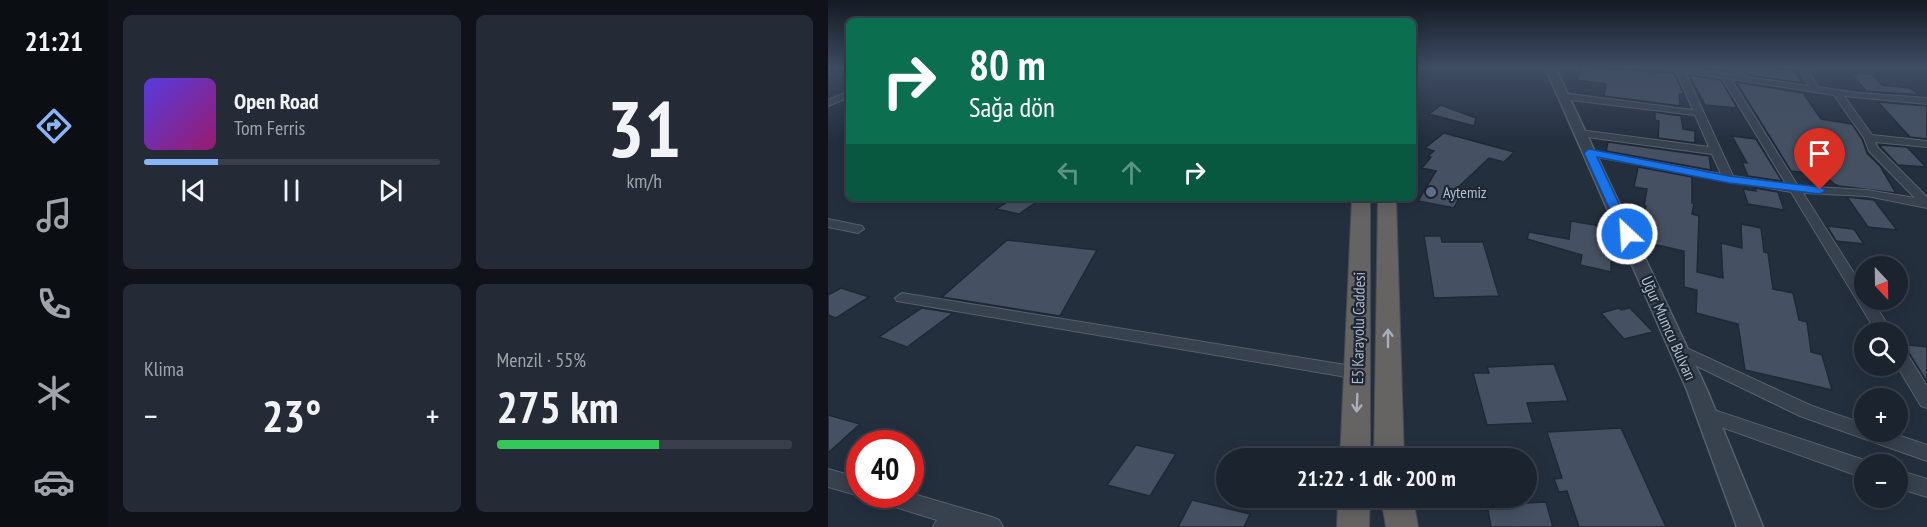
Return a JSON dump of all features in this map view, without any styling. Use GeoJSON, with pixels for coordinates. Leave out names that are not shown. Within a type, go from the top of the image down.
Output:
{"type":"FeatureCollection","features":[{"type":"Feature","properties":{"kind":"highway","name":"E5 Karayolu Caddesi"},"geometry":{"type":"LineString","coordinates":[[1355,448],[1360,201]]}},
{"type":"Feature","properties":{"kind":"highway","name":"E5 Karayolu Caddesi"},"geometry":{"type":"LineString","coordinates":[[1387,201],[1390,448]]}},
{"type":"Feature","properties":{"kind":"highway"},"geometry":{"type":"LineString","coordinates":[[1353,527],[1354,508]]}},
{"type":"Feature","properties":{"kind":"highway"},"geometry":{"type":"LineString","coordinates":[[1390,508],[1391,527]]}},
{"type":"Feature","properties":{"kind":"highway"},"geometry":{"type":"LineString","coordinates":[[1399,508],[1402,527]]}},
{"type":"Feature","properties":{"kind":"street","name":"Uğur Mumcu Bulvarı"},"geometry":{"type":"LineString","coordinates":[[1560,92],[1680,351],[1750,527]]}},
{"type":"Feature","properties":{"kind":"street"},"geometry":{"type":"LineString","coordinates":[[1690,92],[1715,152],[1729,179]]}},
{"type":"Feature","properties":{"kind":"street"},"geometry":{"type":"LineString","coordinates":[[1738,92],[1854,282]]}},
{"type":"Feature","properties":{"kind":"street"},"geometry":{"type":"LineString","coordinates":[[1827,92],[1927,101]]}},
{"type":"Feature","properties":{"kind":"street"},"geometry":{"type":"LineString","coordinates":[[1837,93],[1869,138],[1873,149],[1927,204]]}},
{"type":"Feature","properties":{"kind":"street"},"geometry":{"type":"LineString","coordinates":[[828,103],[846,95]]}},
{"type":"Feature","properties":{"kind":"street"},"geometry":{"type":"LineString","coordinates":[[1562,96],[1698,113]]}},
{"type":"Feature","properties":{"kind":"street"},"geometry":{"type":"LineString","coordinates":[[1580,133],[1715,152]]}},
{"type":"Feature","properties":{"kind":"street"},"geometry":{"type":"LineString","coordinates":[[1869,138],[1927,144]]}},
{"type":"Feature","properties":{"kind":"street"},"geometry":{"type":"LineString","coordinates":[[1589,153],[1729,179],[1796,189],[1867,193],[1927,204]]}},
{"type":"Feature","properties":{"kind":"street"},"geometry":{"type":"LineString","coordinates":[[828,223],[858,229]]}},
{"type":"Feature","properties":{"kind":"street"},"geometry":{"type":"LineString","coordinates":[[902,298],[1358,373]]}},
{"type":"Feature","properties":{"kind":"street"},"geometry":{"type":"LineString","coordinates":[[1680,351],[1806,411],[1927,453]]}},
{"type":"Feature","properties":{"kind":"street"},"geometry":{"type":"LineString","coordinates":[[1908,370],[1927,401]]}},
{"type":"Feature","properties":{"kind":"street"},"geometry":{"type":"LineString","coordinates":[[1705,414],[1854,466]]}},
{"type":"Feature","properties":{"kind":"street"},"geometry":{"type":"LineString","coordinates":[[828,478],[846,483]]}},
{"type":"Feature","properties":{"kind":"street"},"geometry":{"type":"LineString","coordinates":[[1908,482],[1927,488]]}},
{"type":"Feature","properties":{"kind":"street"},"geometry":{"type":"LineString","coordinates":[[918,508],[949,521],[992,527]]}},
{"type":"Feature","properties":{"kind":"building"},"geometry":{"type":"Polygon","coordinates":[[[1605,92],[1683,92],[1684,94],[1679,94],[1680,106],[1604,96],[1605,92]]]}},
{"type":"Feature","properties":{"kind":"building"},"geometry":{"type":"Polygon","coordinates":[[[1698,92],[1728,92],[1737,108],[1705,105],[1698,92]]]}},
{"type":"Feature","properties":{"kind":"building"},"geometry":{"type":"Polygon","coordinates":[[[1742,92],[1803,93],[1821,119],[1852,124],[1862,139],[1867,153],[1880,166],[1896,193],[1839,186],[1825,175],[1791,171],[1742,92]]]}},
{"type":"Feature","properties":{"kind":"building"},"geometry":{"type":"Polygon","coordinates":[[[1874,92],[1915,92],[1919,95],[1874,92]]]}},
{"type":"Feature","properties":{"kind":"building"},"geometry":{"type":"Polygon","coordinates":[[[1878,102],[1927,106],[1927,139],[1910,137],[1878,102]]]}},
{"type":"Feature","properties":{"kind":"building"},"geometry":{"type":"Polygon","coordinates":[[[1441,105],[1476,118],[1474,126],[1429,114],[1441,105]]]}},
{"type":"Feature","properties":{"kind":"building"},"geometry":{"type":"Polygon","coordinates":[[[1655,112],[1681,116],[1683,129],[1695,131],[1695,143],[1658,138],[1659,121],[1655,120],[1655,112]]]}},
{"type":"Feature","properties":{"kind":"building"},"geometry":{"type":"Polygon","coordinates":[[[1444,133],[1514,152],[1504,162],[1489,158],[1453,192],[1461,194],[1454,208],[1418,201],[1436,171],[1422,168],[1431,157],[1428,156],[1434,151],[1425,148],[1444,133]]]}},
{"type":"Feature","properties":{"kind":"building"},"geometry":{"type":"Polygon","coordinates":[[[1732,136],[1756,139],[1782,181],[1748,176],[1742,162],[1747,163],[1732,136]]]}},
{"type":"Feature","properties":{"kind":"building"},"geometry":{"type":"Polygon","coordinates":[[[1608,142],[1709,156],[1711,170],[1606,151],[1608,142]]]}},
{"type":"Feature","properties":{"kind":"building"},"geometry":{"type":"Polygon","coordinates":[[[1879,145],[1907,147],[1926,167],[1898,165],[1879,145]]]}},
{"type":"Feature","properties":{"kind":"building"},"geometry":{"type":"Polygon","coordinates":[[[1638,167],[1692,177],[1692,203],[1694,203],[1692,214],[1699,216],[1697,272],[1723,278],[1721,243],[1742,248],[1741,224],[1761,228],[1764,252],[1768,253],[1773,289],[1793,293],[1799,320],[1807,322],[1811,352],[1822,355],[1832,390],[1745,370],[1738,324],[1696,313],[1697,290],[1684,287],[1684,251],[1639,241],[1647,189],[1634,187],[1638,167]]]}},
{"type":"Feature","properties":{"kind":"building"},"geometry":{"type":"Polygon","coordinates":[[[1754,188],[1778,192],[1784,210],[1748,204],[1743,189],[1756,191],[1754,188]]]}},
{"type":"Feature","properties":{"kind":"building"},"geometry":{"type":"Polygon","coordinates":[[[1847,197],[1874,200],[1897,230],[1868,227],[1847,197]]]}},
{"type":"Feature","properties":{"kind":"building"},"geometry":{"type":"Polygon","coordinates":[[[1008,201],[1038,201],[1019,214],[996,209],[1008,201]]]}},
{"type":"Feature","properties":{"kind":"building"},"geometry":{"type":"Polygon","coordinates":[[[1571,221],[1612,228],[1611,272],[1580,265],[1582,255],[1527,239],[1529,232],[1569,239],[1571,221]]]}},
{"type":"Feature","properties":{"kind":"building"},"geometry":{"type":"Polygon","coordinates":[[[1827,226],[1854,229],[1864,244],[1836,241],[1827,226]]]}},
{"type":"Feature","properties":{"kind":"building"},"geometry":{"type":"Polygon","coordinates":[[[1424,236],[1441,236],[1442,242],[1483,242],[1499,296],[1434,298],[1424,236]]]}},
{"type":"Feature","properties":{"kind":"building"},"geometry":{"type":"Polygon","coordinates":[[[1007,240],[1097,250],[1060,316],[942,297],[1007,240]]]}},
{"type":"Feature","properties":{"kind":"building"},"geometry":{"type":"Polygon","coordinates":[[[841,288],[869,297],[836,318],[828,315],[828,295],[841,288]]]}},
{"type":"Feature","properties":{"kind":"building"},"geometry":{"type":"Polygon","coordinates":[[[922,308],[953,313],[907,347],[879,337],[922,308]]]}},
{"type":"Feature","properties":{"kind":"building"},"geometry":{"type":"Polygon","coordinates":[[[1619,308],[1621,310],[1630,308],[1653,332],[1624,339],[1601,313],[1619,308]]]}},
{"type":"Feature","properties":{"kind":"building"},"geometry":{"type":"Polygon","coordinates":[[[1908,345],[1927,347],[1927,382],[1908,351],[1908,345]]]}},
{"type":"Feature","properties":{"kind":"building"},"geometry":{"type":"Polygon","coordinates":[[[1554,364],[1568,401],[1527,403],[1533,423],[1487,425],[1473,373],[1489,373],[1487,367],[1554,364]]]}},
{"type":"Feature","properties":{"kind":"building"},"geometry":{"type":"Polygon","coordinates":[[[828,415],[860,424],[853,430],[846,430],[846,437],[828,453],[828,415]]]}},
{"type":"Feature","properties":{"kind":"building"},"geometry":{"type":"Polygon","coordinates":[[[1621,428],[1666,527],[1579,527],[1567,491],[1559,492],[1554,479],[1562,478],[1547,432],[1621,428]]]}},
{"type":"Feature","properties":{"kind":"building"},"geometry":{"type":"Polygon","coordinates":[[[1136,445],[1176,454],[1150,496],[1107,485],[1136,445]]]}},
{"type":"Feature","properties":{"kind":"building"},"geometry":{"type":"Polygon","coordinates":[[[1192,500],[1216,506],[1216,508],[1250,514],[1244,527],[1178,527],[1192,500]]]}},
{"type":"Feature","properties":{"kind":"building"},"geometry":{"type":"Polygon","coordinates":[[[1537,502],[1546,502],[1553,527],[1491,527],[1488,508],[1537,508],[1537,502]]]}},
{"type":"Feature","properties":{"kind":"place","name":"Aytemiz"},"geometry":{"type":"Point","coordinates":[1431,192]}},
{"type":"Feature","properties":{"kind":"route"},"geometry":{"type":"LineString","coordinates":[[1627,234],[1589,153],[1729,179],[1796,189],[1820,190]]}}]}
